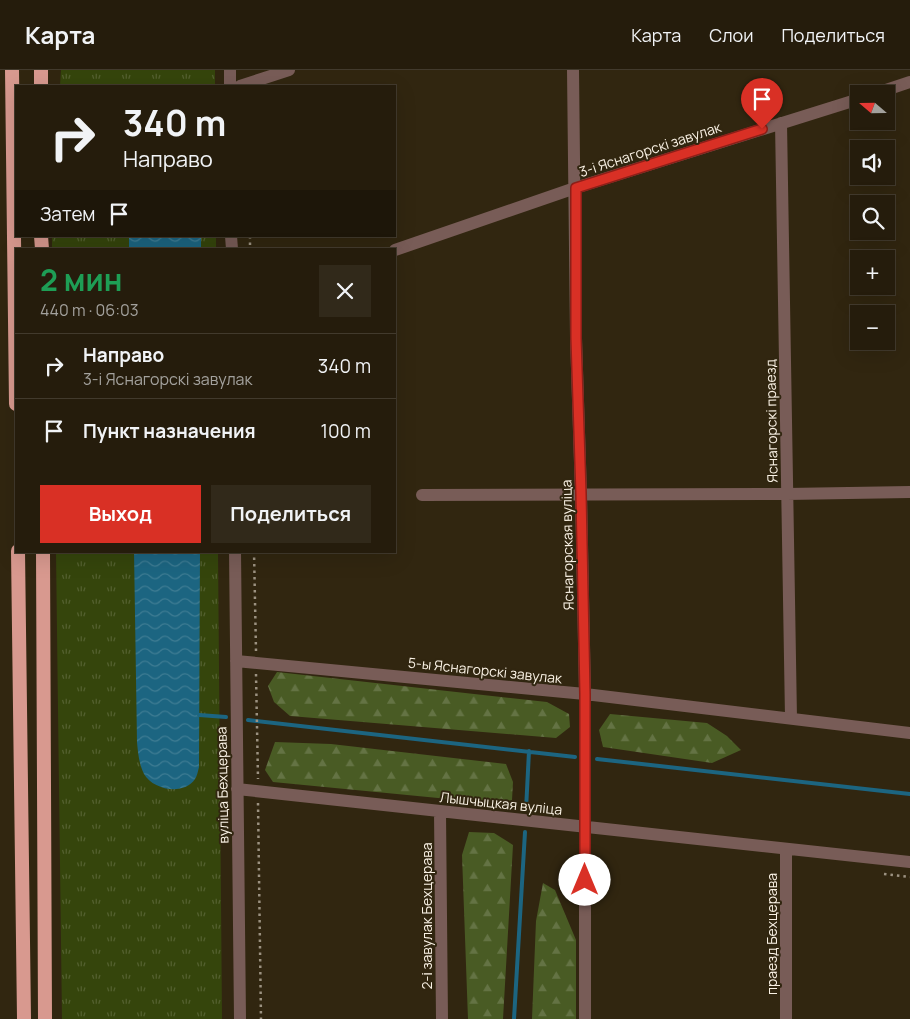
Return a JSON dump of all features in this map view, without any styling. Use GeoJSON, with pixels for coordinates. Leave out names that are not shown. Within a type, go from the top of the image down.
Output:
{"type":"FeatureCollection","features":[{"type":"Feature","properties":{"kind":"highway"},"geometry":{"type":"LineString","coordinates":[[12,70],[15,320]]}},
{"type":"Feature","properties":{"kind":"highway"},"geometry":{"type":"LineString","coordinates":[[41,70],[41,85]]}},
{"type":"Feature","properties":{"kind":"highway"},"geometry":{"type":"LineString","coordinates":[[18,553],[24,1019]]}},
{"type":"Feature","properties":{"kind":"highway"},"geometry":{"type":"LineString","coordinates":[[43,553],[45,1019]]}},
{"type":"Feature","properties":{"kind":"street"},"geometry":{"type":"LineString","coordinates":[[230,70],[230,85]]}},
{"type":"Feature","properties":{"kind":"street"},"geometry":{"type":"LineString","coordinates":[[243,85],[289,70]]}},
{"type":"Feature","properties":{"kind":"street","name":"Яснагорская вуліца"},"geometry":{"type":"LineString","coordinates":[[573,70],[576,188],[576,338],[585,694],[585,1019]]}},
{"type":"Feature","properties":{"kind":"street"},"geometry":{"type":"LineString","coordinates":[[895,87],[910,82]]}},
{"type":"Feature","properties":{"kind":"street","name":"3-і Яснагорскі завулак"},"geometry":{"type":"LineString","coordinates":[[396,250],[576,188],[850,102]]}},
{"type":"Feature","properties":{"kind":"street","name":"Яснагорскі праезд"},"geometry":{"type":"LineString","coordinates":[[781,123],[791,718]]}},
{"type":"Feature","properties":{"kind":"street"},"geometry":{"type":"LineString","coordinates":[[422,495],[910,492]]}},
{"type":"Feature","properties":{"kind":"street","name":"вуліца Бехцерава"},"geometry":{"type":"LineString","coordinates":[[235,553],[240,1019]]}},
{"type":"Feature","properties":{"kind":"street","name":"5-ы Яснагорскі завулак"},"geometry":{"type":"LineString","coordinates":[[236,660],[585,694],[910,733]]}},
{"type":"Feature","properties":{"kind":"street","name":"Лышчыцкая вуліца"},"geometry":{"type":"LineString","coordinates":[[237,789],[910,862]]}},
{"type":"Feature","properties":{"kind":"street","name":"2-і завулак Бехцерава"},"geometry":{"type":"LineString","coordinates":[[440,812],[442,1019]]}},
{"type":"Feature","properties":{"kind":"street","name":"праезд Бехцерава"},"geometry":{"type":"LineString","coordinates":[[786,850],[786,1019]]}},
{"type":"Feature","properties":{"kind":"path"},"geometry":{"type":"LineString","coordinates":[[258,803],[262,1019]]}},
{"type":"Feature","properties":{"kind":"path"},"geometry":{"type":"LineString","coordinates":[[881,873],[910,876]]}},
{"type":"Feature","properties":{"kind":"green space"},"geometry":{"type":"Polygon","coordinates":[[[61,70],[215,70],[215,85],[60,85],[61,70]]]}},
{"type":"Feature","properties":{"kind":"green space"},"geometry":{"type":"Polygon","coordinates":[[[52,237],[216,237],[216,248],[52,248],[52,237]]]}},
{"type":"Feature","properties":{"kind":"green space"},"geometry":{"type":"Polygon","coordinates":[[[56,553],[218,553],[222,1019],[62,1019],[56,553]]]}},
{"type":"Feature","properties":{"kind":"green space"},"geometry":{"type":"Polygon","coordinates":[[[277,672],[547,702],[569,714],[570,727],[556,738],[290,716],[274,702],[268,686],[277,672]]]}},
{"type":"Feature","properties":{"kind":"green space"},"geometry":{"type":"Polygon","coordinates":[[[610,714],[707,723],[727,736],[741,750],[712,763],[603,747],[599,730],[610,714]]]}},
{"type":"Feature","properties":{"kind":"green space"},"geometry":{"type":"Polygon","coordinates":[[[275,742],[331,744],[506,764],[513,782],[512,800],[500,804],[273,782],[265,770],[275,742]]]}},
{"type":"Feature","properties":{"kind":"green space"},"geometry":{"type":"Polygon","coordinates":[[[469,832],[494,833],[513,845],[503,1019],[468,1019],[462,855],[469,832]]]}},
{"type":"Feature","properties":{"kind":"green space"},"geometry":{"type":"Polygon","coordinates":[[[543,883],[555,890],[576,940],[576,1019],[532,1019],[536,921],[543,883]]]}},
{"type":"Feature","properties":{"kind":"water"},"geometry":{"type":"Polygon","coordinates":[[[129,237],[201,237],[201,248],[129,248],[129,237]]]}},
{"type":"Feature","properties":{"kind":"water"},"geometry":{"type":"Polygon","coordinates":[[[134,553],[200,553],[199,767],[196,778],[184,788],[169,789],[154,784],[148,780],[142,770],[137,742],[134,553]]]}},
{"type":"Feature","properties":{"kind":"waterway"},"geometry":{"type":"LineString","coordinates":[[199,715],[226,717]]}},
{"type":"Feature","properties":{"kind":"waterway"},"geometry":{"type":"LineString","coordinates":[[248,720],[575,757]]}},
{"type":"Feature","properties":{"kind":"waterway"},"geometry":{"type":"LineString","coordinates":[[526,810],[529,751]]}},
{"type":"Feature","properties":{"kind":"waterway"},"geometry":{"type":"LineString","coordinates":[[597,759],[910,794]]}},
{"type":"Feature","properties":{"kind":"waterway"},"geometry":{"type":"LineString","coordinates":[[514,1019],[525,832]]}},
{"type":"Feature","properties":{"kind":"route"},"geometry":{"type":"LineString","coordinates":[[585,880],[585,694],[576,338],[576,188],[762,129]]}}]}
